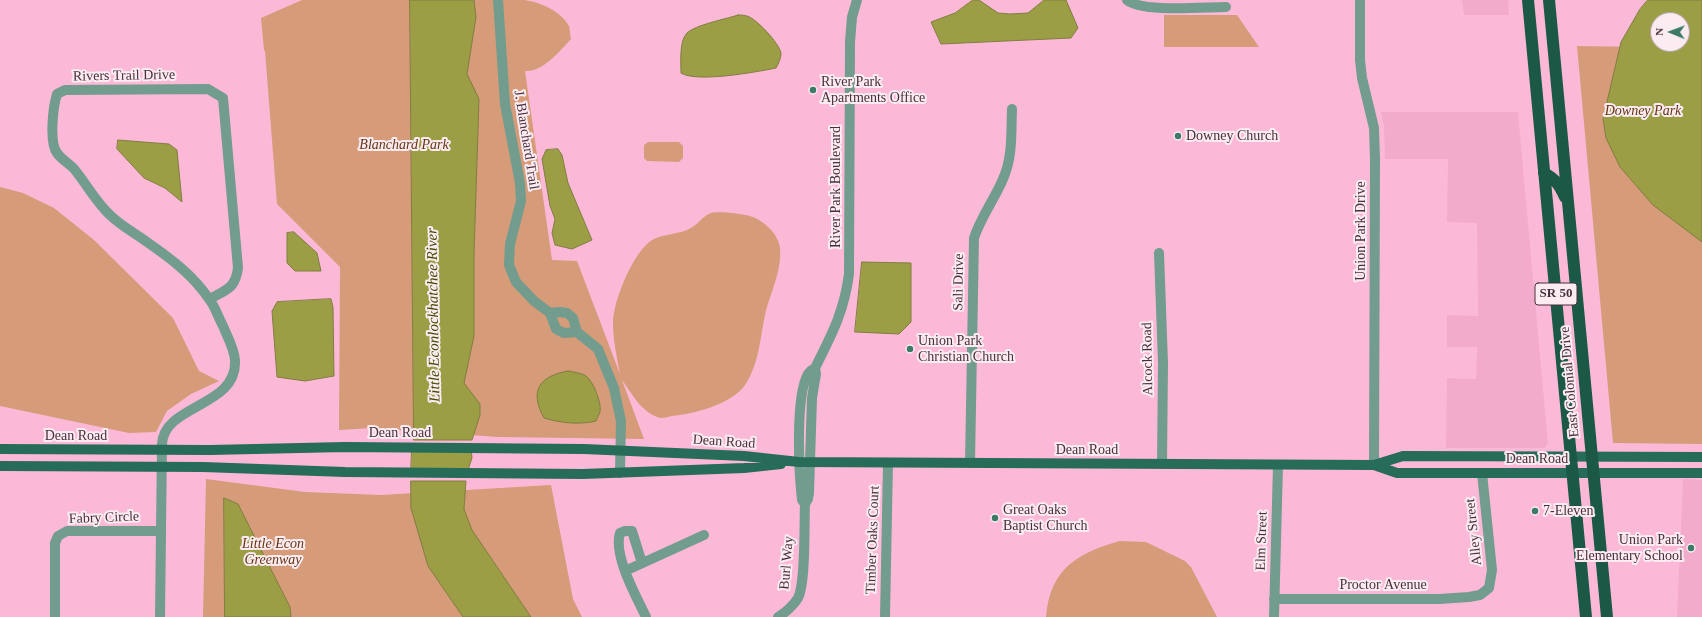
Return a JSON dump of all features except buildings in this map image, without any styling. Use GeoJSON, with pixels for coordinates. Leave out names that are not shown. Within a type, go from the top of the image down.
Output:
{"type":"FeatureCollection","features":[{"type":"Feature","properties":{"kind":"highway","name":"East Colonial Drive"},"geometry":{"type":"LineString","coordinates":[[1528,0],[1586,617]]}},
{"type":"Feature","properties":{"kind":"highway","name":"East Colonial Drive"},"geometry":{"type":"LineString","coordinates":[[1550,0],[1607,617]]}},
{"type":"Feature","properties":{"kind":"highway"},"geometry":{"type":"LineString","coordinates":[[1544,173],[1552,177],[1560,185],[1569,208]]}},
{"type":"Feature","properties":{"kind":"main road","name":"Dean Road"},"geometry":{"type":"LineString","coordinates":[[0,449],[162,450],[394,447],[620,450],[744,456],[799,462],[970,464],[1374,465],[1403,456],[1702,457]]}},
{"type":"Feature","properties":{"kind":"main road","name":"Dean Road"},"geometry":{"type":"LineString","coordinates":[[0,466],[162,467],[488,474],[620,473],[744,468],[799,462]]}},
{"type":"Feature","properties":{"kind":"main road","name":"Dean Road"},"geometry":{"type":"LineString","coordinates":[[1374,465],[1396,473],[1702,473]]}},
{"type":"Feature","properties":{"kind":"street","name":"J. Blanchard Trail"},"geometry":{"type":"LineString","coordinates":[[498,0],[505,104],[520,183],[521,201],[510,244],[509,265],[521,290],[550,313],[553,325],[560,331],[577,332]]}},
{"type":"Feature","properties":{"kind":"street","name":"River Park Boulevard"},"geometry":{"type":"LineString","coordinates":[[799,462],[803,393],[808,373],[815,368],[840,318],[846,295],[849,274],[850,42],[852,17],[857,0]]}},
{"type":"Feature","properties":{"kind":"street"},"geometry":{"type":"LineString","coordinates":[[1127,0],[1140,7],[1152,8],[1226,7]]}},
{"type":"Feature","properties":{"kind":"street","name":"Union Park Drive"},"geometry":{"type":"LineString","coordinates":[[1360,0],[1360,60],[1362,78],[1374,128],[1375,159],[1374,465]]}},
{"type":"Feature","properties":{"kind":"street","name":"Rivers Trail Drive"},"geometry":{"type":"LineString","coordinates":[[160,617],[162,437],[166,428],[174,421],[220,393],[228,384],[233,372],[235,360],[231,343],[210,299],[178,264],[111,216],[97,201],[74,169],[57,153],[53,143],[54,105],[57,94],[65,90],[208,89],[223,98],[238,268],[236,280],[229,288],[210,299]]}},
{"type":"Feature","properties":{"kind":"street","name":"Sali Drive"},"geometry":{"type":"LineString","coordinates":[[970,464],[974,238],[979,224],[1003,179],[1008,164],[1012,109]]}},
{"type":"Feature","properties":{"kind":"street","name":"Alcock Road"},"geometry":{"type":"LineString","coordinates":[[1159,253],[1163,363],[1162,464]]}},
{"type":"Feature","properties":{"kind":"street"},"geometry":{"type":"LineString","coordinates":[[550,313],[567,313],[573,318],[577,332],[598,349],[614,388],[621,421],[620,473]]}},
{"type":"Feature","properties":{"kind":"street","name":"River Park Boulevard"},"geometry":{"type":"LineString","coordinates":[[810,462],[812,398],[816,374],[815,368]]}},
{"type":"Feature","properties":{"kind":"street","name":"Burl Way"},"geometry":{"type":"LineString","coordinates":[[799,462],[802,500],[805,504]]}},
{"type":"Feature","properties":{"kind":"street","name":"Burl Way"},"geometry":{"type":"LineString","coordinates":[[778,617],[785,613],[798,597],[802,581],[805,504],[808,499],[810,462]]}},
{"type":"Feature","properties":{"kind":"street","name":"Timber Oaks Court"},"geometry":{"type":"LineString","coordinates":[[884,617],[888,463]]}},
{"type":"Feature","properties":{"kind":"street","name":"Elm Street"},"geometry":{"type":"LineString","coordinates":[[1274,617],[1278,465]]}},
{"type":"Feature","properties":{"kind":"street","name":"Alley Street"},"geometry":{"type":"LineString","coordinates":[[1482,473],[1492,570],[1489,588]]}},
{"type":"Feature","properties":{"kind":"street"},"geometry":{"type":"LineString","coordinates":[[642,563],[632,531],[625,530],[620,533],[618,541],[625,571],[646,617]]}},
{"type":"Feature","properties":{"kind":"street","name":"Fabry Circle"},"geometry":{"type":"LineString","coordinates":[[55,617],[55,543],[58,536],[67,531],[161,531]]}},
{"type":"Feature","properties":{"kind":"street"},"geometry":{"type":"LineString","coordinates":[[625,571],[704,535]]}},
{"type":"Feature","properties":{"kind":"street","name":"Proctor Avenue"},"geometry":{"type":"LineString","coordinates":[[1274,599],[1440,599],[1480,595],[1489,588]]}},
{"type":"Feature","properties":{"kind":"shaded area"},"geometry":{"type":"Polygon","coordinates":[[[1462,0],[1508,0],[1509,15],[1464,15],[1462,0]]]}},
{"type":"Feature","properties":{"kind":"shaded area"},"geometry":{"type":"Polygon","coordinates":[[[1381,112],[1518,112],[1548,443],[1545,448],[1446,448],[1447,378],[1476,379],[1477,347],[1447,347],[1447,315],[1478,316],[1477,223],[1447,222],[1448,159],[1385,159],[1384,127],[1381,112]]]}},
{"type":"Feature","properties":{"kind":"shaded area","name":"Union Park Elementary School"},"geometry":{"type":"Polygon","coordinates":[[[1683,479],[1702,480],[1702,617],[1677,617],[1683,479]]]}},
{"type":"Feature","properties":{"kind":"green space","name":"Blanchard Park"},"geometry":{"type":"Polygon","coordinates":[[[302,0],[524,0],[550,8],[561,16],[569,26],[571,39],[544,65],[525,71],[552,260],[577,261],[620,374],[615,349],[613,323],[614,313],[626,276],[639,253],[646,245],[658,237],[689,229],[695,226],[708,214],[715,212],[744,215],[753,217],[762,222],[771,230],[779,243],[779,266],[765,315],[756,360],[750,377],[739,392],[722,403],[712,407],[691,413],[660,418],[648,412],[643,407],[622,380],[644,439],[498,437],[373,428],[339,430],[340,267],[277,204],[261,18],[302,0]]]}},
{"type":"Feature","properties":{"kind":"green space"},"geometry":{"type":"Polygon","coordinates":[[[1164,15],[1237,15],[1259,47],[1164,47],[1164,15]]]}},
{"type":"Feature","properties":{"kind":"green space","name":"Downey Park"},"geometry":{"type":"Polygon","coordinates":[[[1577,46],[1650,47],[1650,52],[1690,52],[1690,48],[1702,48],[1702,444],[1613,443],[1577,46]]]}},
{"type":"Feature","properties":{"kind":"green space"},"geometry":{"type":"Polygon","coordinates":[[[648,142],[679,142],[683,146],[683,158],[679,162],[647,161],[644,158],[644,145],[648,142]]]}},
{"type":"Feature","properties":{"kind":"green space"},"geometry":{"type":"Polygon","coordinates":[[[0,187],[23,193],[54,208],[94,240],[173,318],[199,371],[219,381],[191,394],[167,411],[156,432],[129,433],[0,406],[0,187]]]}},
{"type":"Feature","properties":{"kind":"green space","name":"Little Econ Greenway"},"geometry":{"type":"Polygon","coordinates":[[[206,479],[305,492],[381,495],[551,485],[573,599],[582,617],[203,617],[206,479]]]}},
{"type":"Feature","properties":{"kind":"green space"},"geometry":{"type":"Polygon","coordinates":[[[1120,541],[1146,542],[1185,561],[1191,567],[1217,617],[1046,617],[1053,587],[1060,575],[1068,566],[1091,551],[1120,541]]]}},
{"type":"Feature","properties":{"kind":"water","name":"Little Econlockhatchee River"},"geometry":{"type":"Polygon","coordinates":[[[410,0],[474,0],[476,17],[467,74],[479,99],[474,253],[474,336],[464,383],[480,404],[480,415],[472,440],[414,440],[410,0]]]}},
{"type":"Feature","properties":{"kind":"water"},"geometry":{"type":"Polygon","coordinates":[[[973,0],[979,0],[998,13],[1010,14],[1028,13],[1044,0],[1066,0],[1078,28],[1071,38],[941,44],[931,22],[955,13],[973,0]]]}},
{"type":"Feature","properties":{"kind":"water"},"geometry":{"type":"Polygon","coordinates":[[[1648,0],[1702,0],[1702,242],[1653,205],[1620,167],[1606,138],[1603,119],[1621,42],[1640,9],[1648,0]]]}},
{"type":"Feature","properties":{"kind":"water"},"geometry":{"type":"Polygon","coordinates":[[[738,15],[744,15],[751,18],[767,32],[776,43],[781,53],[781,57],[776,68],[713,77],[689,76],[681,73],[682,46],[684,37],[687,33],[697,27],[738,15]]]}},
{"type":"Feature","properties":{"kind":"water"},"geometry":{"type":"Polygon","coordinates":[[[118,140],[169,144],[177,150],[182,202],[165,188],[144,178],[117,149],[118,140]]]}},
{"type":"Feature","properties":{"kind":"water"},"geometry":{"type":"Polygon","coordinates":[[[558,149],[562,155],[568,183],[592,240],[572,249],[555,245],[552,233],[555,219],[550,206],[542,159],[546,150],[558,149]]]}},
{"type":"Feature","properties":{"kind":"water"},"geometry":{"type":"Polygon","coordinates":[[[294,232],[317,253],[321,271],[295,271],[287,263],[287,233],[294,232]]]}},
{"type":"Feature","properties":{"kind":"water"},"geometry":{"type":"Polygon","coordinates":[[[862,262],[911,263],[911,322],[899,334],[855,332],[862,262]]]}},
{"type":"Feature","properties":{"kind":"water"},"geometry":{"type":"Polygon","coordinates":[[[331,299],[333,307],[334,376],[305,381],[277,377],[272,311],[277,302],[331,299]]]}},
{"type":"Feature","properties":{"kind":"water"},"geometry":{"type":"Polygon","coordinates":[[[568,371],[586,376],[594,387],[600,403],[600,412],[596,421],[570,423],[544,418],[537,400],[537,393],[540,386],[550,377],[558,373],[568,371]]]}},
{"type":"Feature","properties":{"kind":"water"},"geometry":{"type":"Polygon","coordinates":[[[412,448],[471,448],[472,458],[467,473],[411,473],[412,448]]]}},
{"type":"Feature","properties":{"kind":"water"},"geometry":{"type":"Polygon","coordinates":[[[411,481],[466,481],[464,509],[472,530],[531,617],[463,617],[428,566],[411,508],[411,481]]]}},
{"type":"Feature","properties":{"kind":"water"},"geometry":{"type":"Polygon","coordinates":[[[224,498],[238,504],[290,607],[291,617],[225,617],[224,498]]]}},
{"type":"Feature","properties":{"kind":"place","name":"River Park Apartments Office"},"geometry":{"type":"Point","coordinates":[813,90]}},
{"type":"Feature","properties":{"kind":"place","name":"Downey Church"},"geometry":{"type":"Point","coordinates":[1178,136]}},
{"type":"Feature","properties":{"kind":"place","name":"Union Park Christian Church"},"geometry":{"type":"Point","coordinates":[910,349]}},
{"type":"Feature","properties":{"kind":"place","name":"7-Eleven"},"geometry":{"type":"Point","coordinates":[1535,511]}},
{"type":"Feature","properties":{"kind":"place","name":"Great Oaks Baptist Church"},"geometry":{"type":"Point","coordinates":[995,518]}},
{"type":"Feature","properties":{"kind":"place","name":"Union Park Elementary School"},"geometry":{"type":"Point","coordinates":[1691,548]}}]}
